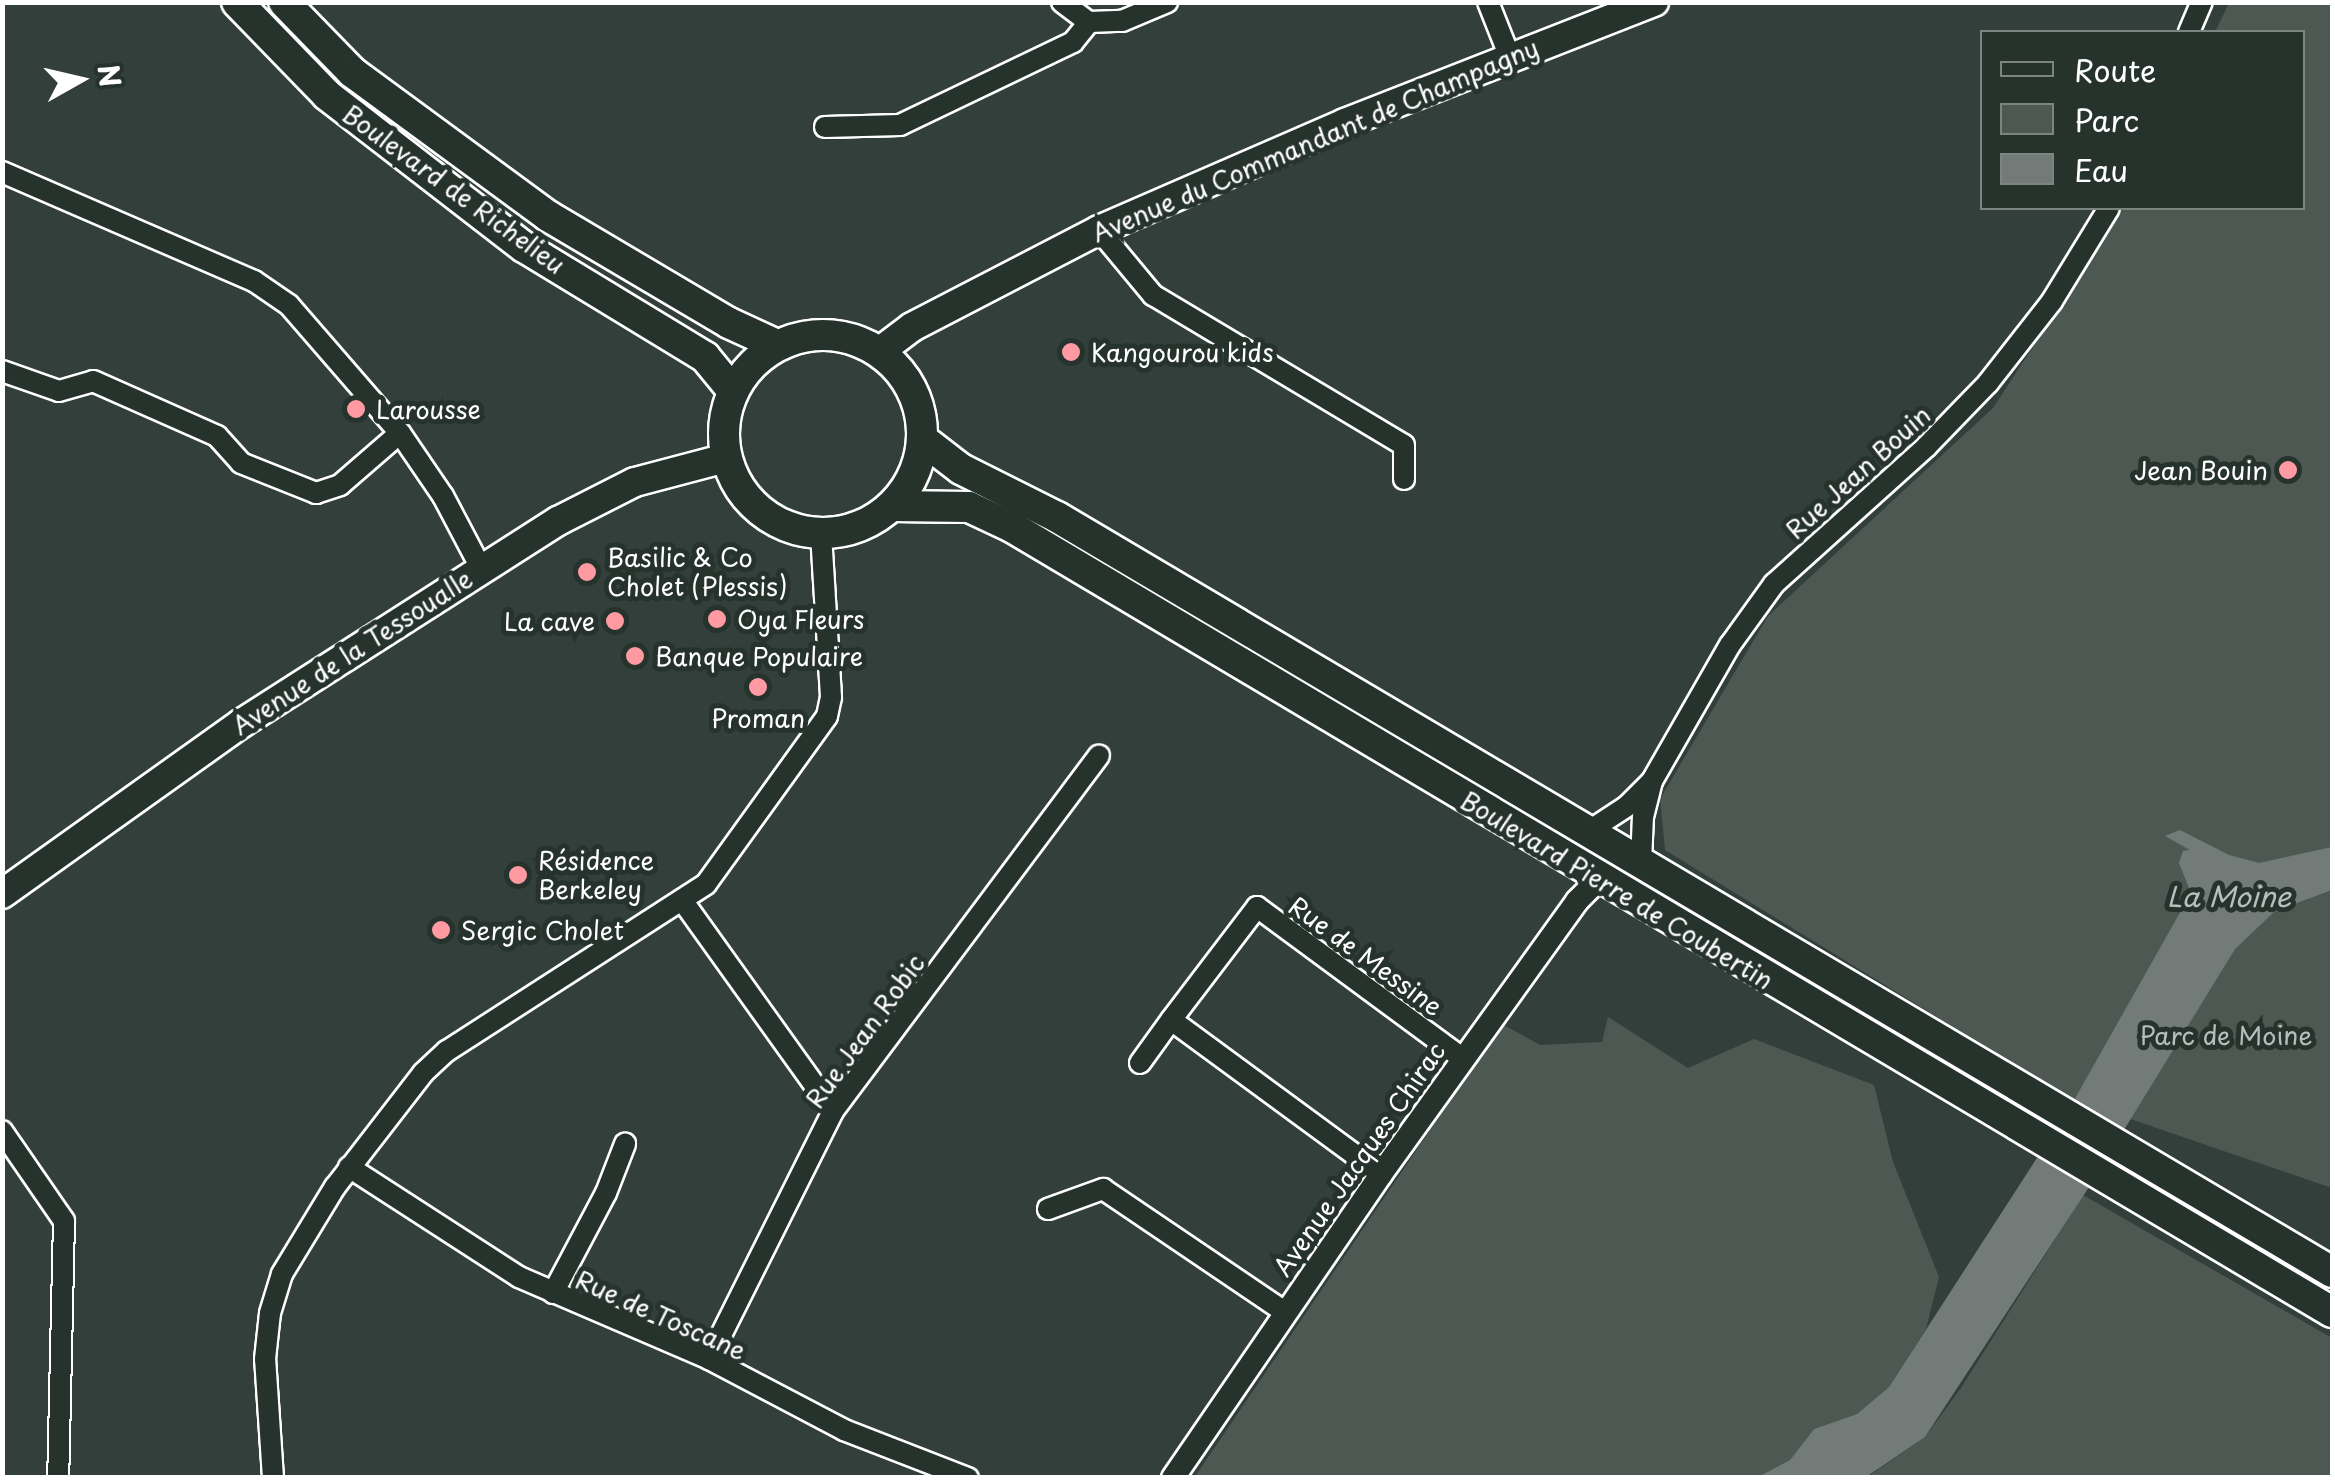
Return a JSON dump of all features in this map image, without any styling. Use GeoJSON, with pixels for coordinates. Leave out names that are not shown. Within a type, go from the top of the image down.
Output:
{"type":"FeatureCollection","features":[{"type":"Feature","properties":{"kind":"main road","name":"Boulevard de Richelieu"},"geometry":{"type":"LineString","coordinates":[[237,2],[327,95],[524,247],[705,357],[733,391]]}},
{"type":"Feature","properties":{"kind":"main road","name":"Boulevard de Richelieu"},"geometry":{"type":"LineString","coordinates":[[284,2],[352,72],[548,216],[729,323],[778,345]]}},
{"type":"Feature","properties":{"kind":"main road","name":"Avenue du Commandant de Champagny"},"geometry":{"type":"LineString","coordinates":[[879,352],[912,326],[1099,230],[1508,56],[1654,2]]}},
{"type":"Feature","properties":{"kind":"main road"},"geometry":{"type":"LineString","coordinates":[[829,334],[856,340],[879,352],[903,375],[918,406],[922,439],[918,464],[892,506],[860,527],[821,534],[789,528],[761,512],[739,488],[726,458],[724,424],[733,391],[751,364],[778,345],[803,336],[829,334]]}},
{"type":"Feature","properties":{"kind":"main road","name":"Boulevard Pierre de Coubertin"},"geometry":{"type":"LineString","coordinates":[[922,439],[961,469],[1057,516],[2144,1157],[2332,1272]]}},
{"type":"Feature","properties":{"kind":"main road","name":"Avenue de la Tessoualle"},"geometry":{"type":"LineString","coordinates":[[2,894],[242,723],[481,568],[635,482],[726,458]]}},
{"type":"Feature","properties":{"kind":"main road","name":"Boulevard Pierre de Coubertin"},"geometry":{"type":"LineString","coordinates":[[892,506],[969,507],[1012,527],[2332,1312]]}},
{"type":"Feature","properties":{"kind":"street"},"geometry":{"type":"LineString","coordinates":[[1062,2],[1090,22],[1122,20],[1167,2]]}},
{"type":"Feature","properties":{"kind":"street"},"geometry":{"type":"LineString","coordinates":[[1488,2],[1508,56]]}},
{"type":"Feature","properties":{"kind":"street"},"geometry":{"type":"LineString","coordinates":[[2190,30],[2202,2]]}},
{"type":"Feature","properties":{"kind":"street"},"geometry":{"type":"LineString","coordinates":[[825,127],[900,125],[1073,42],[1090,22]]}},
{"type":"Feature","properties":{"kind":"street"},"geometry":{"type":"LineString","coordinates":[[2,172],[254,281],[289,305],[400,432],[443,496],[481,568]]}},
{"type":"Feature","properties":{"kind":"street","name":"Rue Jean Bouin"},"geometry":{"type":"LineString","coordinates":[[1641,862],[1643,816],[1652,781],[1702,692],[1774,584],[1926,447],[1988,383],[2052,301],[2108,210]]}},
{"type":"Feature","properties":{"kind":"street"},"geometry":{"type":"LineString","coordinates":[[1099,230],[1153,295],[1404,445],[1404,479]]}},
{"type":"Feature","properties":{"kind":"street"},"geometry":{"type":"LineString","coordinates":[[2,372],[59,391],[93,381],[218,436],[242,463],[316,493],[340,485],[400,432]]}},
{"type":"Feature","properties":{"kind":"street"},"geometry":{"type":"LineString","coordinates":[[274,1478],[265,1360],[270,1313],[282,1274],[350,1166],[447,1051],[706,884],[827,716],[831,698],[821,534]]}},
{"type":"Feature","properties":{"kind":"street","name":"Rue Jean Robic"},"geometry":{"type":"LineString","coordinates":[[708,1359],[833,1111],[1099,755]]}},
{"type":"Feature","properties":{"kind":"street","name":"Rue Jean Bouin"},"geometry":{"type":"LineString","coordinates":[[1589,831],[1627,806],[1652,781]]}},
{"type":"Feature","properties":{"kind":"street","name":"Avenue Jacques Chirac"},"geometry":{"type":"LineString","coordinates":[[1173,1478],[1381,1174],[1577,901],[1599,879]]}},
{"type":"Feature","properties":{"kind":"street"},"geometry":{"type":"LineString","coordinates":[[682,900],[833,1111]]}},
{"type":"Feature","properties":{"kind":"street","name":"Rue de Messine"},"geometry":{"type":"LineString","coordinates":[[1140,1063],[1256,907],[1464,1059]]}},
{"type":"Feature","properties":{"kind":"street"},"geometry":{"type":"LineString","coordinates":[[1171,1020],[1381,1174]]}},
{"type":"Feature","properties":{"kind":"street"},"geometry":{"type":"LineString","coordinates":[[2,1131],[64,1221],[58,1478]]}},
{"type":"Feature","properties":{"kind":"street"},"geometry":{"type":"LineString","coordinates":[[553,1293],[606,1193],[625,1144]]}},
{"type":"Feature","properties":{"kind":"street","name":"Rue de Toscane"},"geometry":{"type":"LineString","coordinates":[[350,1166],[519,1277],[708,1359],[844,1430],[968,1478]]}},
{"type":"Feature","properties":{"kind":"street"},"geometry":{"type":"LineString","coordinates":[[1048,1208],[1102,1189],[1284,1312]]}},
{"type":"Feature","properties":{"kind":"green space","name":"Parc de Moine"},"geometry":{"type":"Polygon","coordinates":[[[2229,3],[2332,3],[2332,1188],[2069,1098],[1665,850],[1660,799],[1768,616],[1993,408],[2123,210],[2305,210],[2305,30],[2216,30],[2229,3]]]}},
{"type":"Feature","properties":{"kind":"green space"},"geometry":{"type":"Polygon","coordinates":[[[1608,1017],[1688,1068],[1754,1039],[1874,1085],[1893,1162],[1939,1277],[1926,1329],[1889,1387],[1857,1414],[1814,1429],[1790,1460],[1756,1478],[1194,1478],[1502,1024],[1540,1045],[1602,1042],[1608,1017]]]}},
{"type":"Feature","properties":{"kind":"green space"},"geometry":{"type":"Polygon","coordinates":[[[2083,1195],[2332,1338],[2332,1477],[1866,1478],[1925,1437],[1961,1388],[2083,1195]]]}},
{"type":"Feature","properties":{"kind":"water","name":"La Moine"},"geometry":{"type":"Polygon","coordinates":[[[2180,830],[2229,855],[2259,863],[2332,847],[2332,890],[2275,911],[2235,949],[2089,1187],[1925,1437],[1866,1477],[1756,1478],[1790,1460],[1814,1429],[1857,1414],[1889,1387],[2073,1102],[2191,893],[2179,863],[2183,851],[2190,850],[2165,836],[2180,830]]]}},
{"type":"Feature","properties":{"kind":"place","name":"Kangourou kids"},"geometry":{"type":"Point","coordinates":[1071,352]}},
{"type":"Feature","properties":{"kind":"place","name":"Larousse"},"geometry":{"type":"Point","coordinates":[356,409]}},
{"type":"Feature","properties":{"kind":"place","name":"Jean Bouin"},"geometry":{"type":"Point","coordinates":[2288,470]}},
{"type":"Feature","properties":{"kind":"place","name":"Basilic & Co Cholet (Plessis)"},"geometry":{"type":"Point","coordinates":[587,572]}},
{"type":"Feature","properties":{"kind":"place","name":"Oya Fleurs"},"geometry":{"type":"Point","coordinates":[717,619]}},
{"type":"Feature","properties":{"kind":"place","name":"La cave"},"geometry":{"type":"Point","coordinates":[615,621]}},
{"type":"Feature","properties":{"kind":"place","name":"Banque Populaire"},"geometry":{"type":"Point","coordinates":[635,656]}},
{"type":"Feature","properties":{"kind":"place","name":"Proman"},"geometry":{"type":"Point","coordinates":[758,687]}},
{"type":"Feature","properties":{"kind":"place","name":"Résidence Berkeley"},"geometry":{"type":"Point","coordinates":[518,875]}},
{"type":"Feature","properties":{"kind":"place","name":"Sergic Cholet"},"geometry":{"type":"Point","coordinates":[441,930]}}]}
